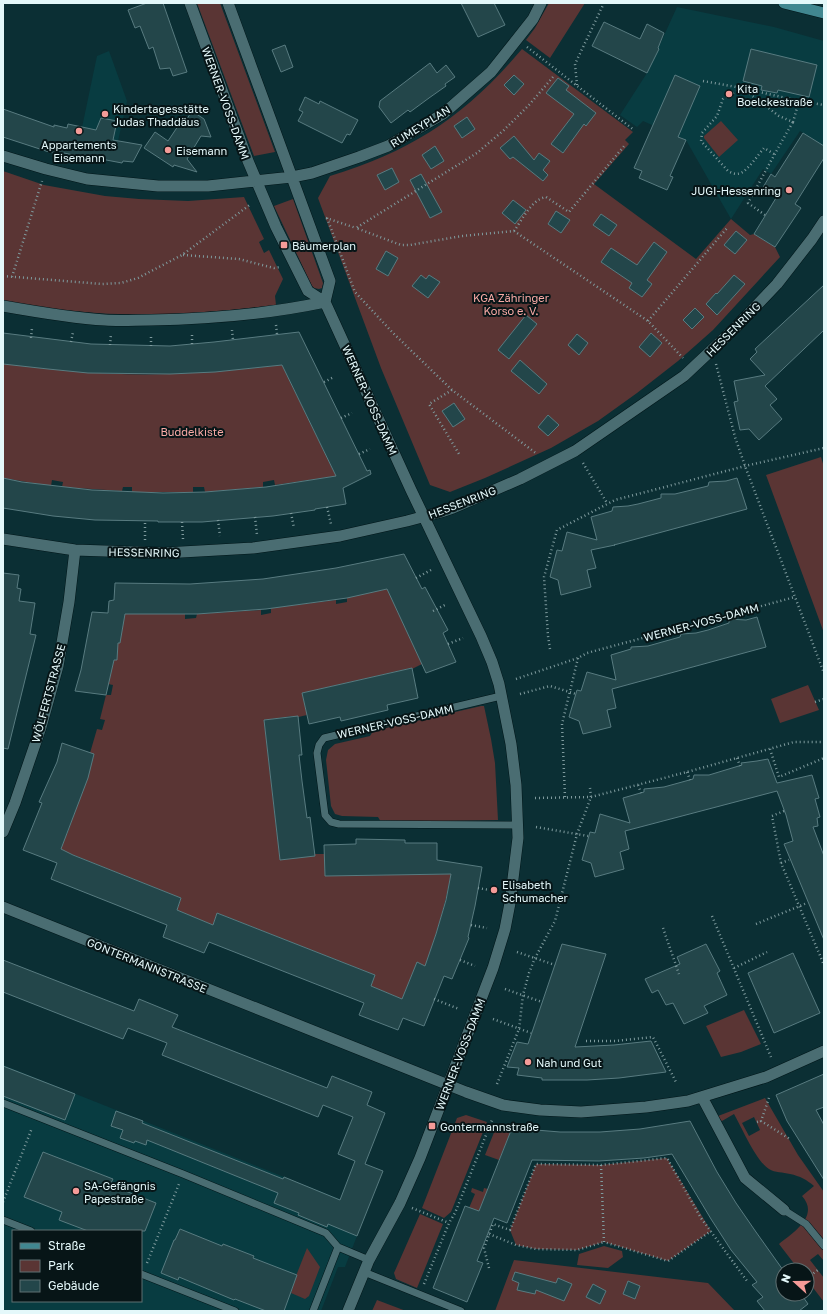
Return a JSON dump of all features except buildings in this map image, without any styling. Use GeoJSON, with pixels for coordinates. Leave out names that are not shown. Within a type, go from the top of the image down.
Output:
{"type":"FeatureCollection","features":[{"type":"Feature","properties":{"kind":"main road"},"geometry":{"type":"LineString","coordinates":[[784,3],[824,13]]}},
{"type":"Feature","properties":{"kind":"street","name":"WERNER-VOSS-DAMM"},"geometry":{"type":"LineString","coordinates":[[190,3],[256,181],[284,245],[308,291],[325,302],[424,517],[482,636],[492,662],[512,744],[516,785],[518,838],[515,873],[505,929],[493,968],[420,1158],[400,1203],[369,1260],[348,1311]]}},
{"type":"Feature","properties":{"kind":"street"},"geometry":{"type":"LineString","coordinates":[[3,306],[42,313],[105,320],[186,319],[283,310],[325,302],[330,280],[228,3]]}},
{"type":"Feature","properties":{"kind":"street","name":"RUMEYPLAN"},"geometry":{"type":"LineString","coordinates":[[256,181],[312,173],[359,157],[388,146],[444,114],[490,72],[533,19],[541,3]]}},
{"type":"Feature","properties":{"kind":"street"},"geometry":{"type":"LineString","coordinates":[[3,156],[34,166],[87,179],[158,186],[190,187],[256,181]]}},
{"type":"Feature","properties":{"kind":"street","name":"HESSENRING"},"geometry":{"type":"LineString","coordinates":[[3,538],[75,550],[164,553],[253,548],[340,536],[424,517],[453,508],[520,479],[570,454],[678,380],[710,353],[777,284],[824,221]]}},
{"type":"Feature","properties":{"kind":"street","name":"WÖLFERTSTRASSE"},"geometry":{"type":"LineString","coordinates":[[3,832],[15,803],[41,728],[58,666],[69,602],[75,550]]}},
{"type":"Feature","properties":{"kind":"street","name":"GONTERMANNSTRASSE"},"geometry":{"type":"LineString","coordinates":[[3,907],[420,1074],[503,1105],[560,1112],[626,1110],[668,1104],[702,1097],[766,1077],[824,1051]]}},
{"type":"Feature","properties":{"kind":"street"},"geometry":{"type":"LineString","coordinates":[[702,1097],[745,1178],[784,1210]]}},
{"type":"Feature","properties":{"kind":"lane","name":"WERNER-VOSS-DAMM"},"geometry":{"type":"LineString","coordinates":[[501,696],[324,738],[319,745],[317,754],[325,815],[331,822],[339,824],[518,825]]}},
{"type":"Feature","properties":{"kind":"lane"},"geometry":{"type":"LineString","coordinates":[[3,1103],[183,1174],[326,1233],[338,1247],[369,1260]]}},
{"type":"Feature","properties":{"kind":"lane"},"geometry":{"type":"LineString","coordinates":[[784,1210],[806,1224],[824,1246]]}},
{"type":"Feature","properties":{"kind":"lane"},"geometry":{"type":"LineString","coordinates":[[3,1220],[28,1230]]}},
{"type":"Feature","properties":{"kind":"lane"},"geometry":{"type":"LineString","coordinates":[[313,1311],[338,1247]]}},
{"type":"Feature","properties":{"kind":"lane"},"geometry":{"type":"LineString","coordinates":[[364,1272],[462,1311]]}},
{"type":"Feature","properties":{"kind":"lane"},"geometry":{"type":"LineString","coordinates":[[142,1274],[235,1311]]}},
{"type":"Feature","properties":{"kind":"path"},"geometry":{"type":"LineString","coordinates":[[577,85],[575,64],[604,3]]}},
{"type":"Feature","properties":{"kind":"path"},"geometry":{"type":"LineString","coordinates":[[524,44],[634,130]]}},
{"type":"Feature","properties":{"kind":"path"},"geometry":{"type":"LineString","coordinates":[[356,228],[477,153],[530,105],[554,77]]}},
{"type":"Feature","properties":{"kind":"path"},"geometry":{"type":"LineString","coordinates":[[703,81],[824,105]]}},
{"type":"Feature","properties":{"kind":"path"},"geometry":{"type":"LineString","coordinates":[[742,88],[779,116],[794,122]]}},
{"type":"Feature","properties":{"kind":"path"},"geometry":{"type":"LineString","coordinates":[[742,88],[723,99],[717,116],[702,133],[701,141],[728,171],[734,174],[741,173],[747,168],[764,148],[774,154]]}},
{"type":"Feature","properties":{"kind":"path"},"geometry":{"type":"LineString","coordinates":[[765,215],[748,203],[767,170],[774,154],[794,122],[799,101]]}},
{"type":"Feature","properties":{"kind":"path"},"geometry":{"type":"LineString","coordinates":[[514,231],[535,202],[541,198],[546,197],[568,212],[625,145]]}},
{"type":"Feature","properties":{"kind":"path"},"geometry":{"type":"LineString","coordinates":[[12,277],[42,181]]}},
{"type":"Feature","properties":{"kind":"path"},"geometry":{"type":"LineString","coordinates":[[3,276],[102,284],[121,283],[138,278],[182,255],[251,204]]}},
{"type":"Feature","properties":{"kind":"path"},"geometry":{"type":"LineString","coordinates":[[320,216],[401,245],[410,245],[462,236],[514,231],[648,321],[683,359]]}},
{"type":"Feature","properties":{"kind":"path"},"geometry":{"type":"LineString","coordinates":[[327,218],[355,292],[452,390],[539,456]]}},
{"type":"Feature","properties":{"kind":"path"},"geometry":{"type":"LineString","coordinates":[[648,321],[728,227]]}},
{"type":"Feature","properties":{"kind":"path"},"geometry":{"type":"LineString","coordinates":[[182,255],[239,259],[274,268],[281,267]]}},
{"type":"Feature","properties":{"kind":"path"},"geometry":{"type":"LineString","coordinates":[[276,325],[277,334]]}},
{"type":"Feature","properties":{"kind":"path"},"geometry":{"type":"LineString","coordinates":[[31,338],[32,328]]}},
{"type":"Feature","properties":{"kind":"path"},"geometry":{"type":"LineString","coordinates":[[232,330],[233,340]]}},
{"type":"Feature","properties":{"kind":"path"},"geometry":{"type":"LineString","coordinates":[[71,342],[73,332]]}},
{"type":"Feature","properties":{"kind":"path"},"geometry":{"type":"LineString","coordinates":[[110,345],[111,334]]}},
{"type":"Feature","properties":{"kind":"path"},"geometry":{"type":"LineString","coordinates":[[192,334],[192,344]]}},
{"type":"Feature","properties":{"kind":"path"},"geometry":{"type":"LineString","coordinates":[[151,336],[151,346]]}},
{"type":"Feature","properties":{"kind":"path"},"geometry":{"type":"LineString","coordinates":[[715,362],[735,438],[824,673]]}},
{"type":"Feature","properties":{"kind":"path"},"geometry":{"type":"LineString","coordinates":[[324,382],[334,377]]}},
{"type":"Feature","properties":{"kind":"path"},"geometry":{"type":"LineString","coordinates":[[452,390],[429,404],[459,454]]}},
{"type":"Feature","properties":{"kind":"path"},"geometry":{"type":"LineString","coordinates":[[342,418],[352,413]]}},
{"type":"Feature","properties":{"kind":"path"},"geometry":{"type":"LineString","coordinates":[[550,649],[544,577],[557,530],[615,500],[745,466],[824,448]]}},
{"type":"Feature","properties":{"kind":"path"},"geometry":{"type":"LineString","coordinates":[[359,454],[370,449]]}},
{"type":"Feature","properties":{"kind":"path"},"geometry":{"type":"LineString","coordinates":[[581,460],[607,503]]}},
{"type":"Feature","properties":{"kind":"path"},"geometry":{"type":"LineString","coordinates":[[327,507],[331,526]]}},
{"type":"Feature","properties":{"kind":"path"},"geometry":{"type":"LineString","coordinates":[[292,513],[294,532]]}},
{"type":"Feature","properties":{"kind":"path"},"geometry":{"type":"LineString","coordinates":[[256,517],[257,536]]}},
{"type":"Feature","properties":{"kind":"path"},"geometry":{"type":"LineString","coordinates":[[218,520],[220,539]]}},
{"type":"Feature","properties":{"kind":"path"},"geometry":{"type":"LineString","coordinates":[[145,521],[145,540]]}},
{"type":"Feature","properties":{"kind":"path"},"geometry":{"type":"LineString","coordinates":[[182,522],[183,541]]}},
{"type":"Feature","properties":{"kind":"path"},"geometry":{"type":"LineString","coordinates":[[416,578],[431,570]]}},
{"type":"Feature","properties":{"kind":"path","name":"WERNER-VOSS-DAMM"},"geometry":{"type":"LineString","coordinates":[[516,679],[578,658],[587,653],[795,597]]}},
{"type":"Feature","properties":{"kind":"path"},"geometry":{"type":"LineString","coordinates":[[432,611],[447,604]]}},
{"type":"Feature","properties":{"kind":"path"},"geometry":{"type":"LineString","coordinates":[[448,644],[463,638]]}},
{"type":"Feature","properties":{"kind":"path"},"geometry":{"type":"LineString","coordinates":[[565,797],[562,724],[578,658]]}},
{"type":"Feature","properties":{"kind":"path"},"geometry":{"type":"LineString","coordinates":[[520,694],[550,686],[576,694]]}},
{"type":"Feature","properties":{"kind":"path"},"geometry":{"type":"LineString","coordinates":[[815,702],[824,699]]}},
{"type":"Feature","properties":{"kind":"path"},"geometry":{"type":"LineString","coordinates":[[536,798],[590,796],[688,772],[794,742],[824,742]]}},
{"type":"Feature","properties":{"kind":"path"},"geometry":{"type":"LineString","coordinates":[[770,749],[779,777],[824,758]]}},
{"type":"Feature","properties":{"kind":"path"},"geometry":{"type":"LineString","coordinates":[[737,758],[740,766]]}},
{"type":"Feature","properties":{"kind":"path"},"geometry":{"type":"LineString","coordinates":[[688,772],[690,780]]}},
{"type":"Feature","properties":{"kind":"path"},"geometry":{"type":"LineString","coordinates":[[638,785],[641,793]]}},
{"type":"Feature","properties":{"kind":"path"},"geometry":{"type":"LineString","coordinates":[[497,1084],[519,1029],[523,995],[528,974],[555,921],[577,834],[590,796],[590,788]]}},
{"type":"Feature","properties":{"kind":"path"},"geometry":{"type":"LineString","coordinates":[[784,811],[772,816],[781,863],[823,959],[824,966]]}},
{"type":"Feature","properties":{"kind":"path"},"geometry":{"type":"LineString","coordinates":[[536,827],[588,836]]}},
{"type":"Feature","properties":{"kind":"path"},"geometry":{"type":"LineString","coordinates":[[781,863],[789,860]]}},
{"type":"Feature","properties":{"kind":"path"},"geometry":{"type":"LineString","coordinates":[[478,888],[495,891]]}},
{"type":"Feature","properties":{"kind":"path"},"geometry":{"type":"LineString","coordinates":[[756,924],[808,903]]}},
{"type":"Feature","properties":{"kind":"path"},"geometry":{"type":"LineString","coordinates":[[712,916],[771,1057]]}},
{"type":"Feature","properties":{"kind":"path"},"geometry":{"type":"LineString","coordinates":[[471,925],[487,928]]}},
{"type":"Feature","properties":{"kind":"path"},"geometry":{"type":"LineString","coordinates":[[663,928],[679,974]]}},
{"type":"Feature","properties":{"kind":"path"},"geometry":{"type":"LineString","coordinates":[[517,952],[555,965]]}},
{"type":"Feature","properties":{"kind":"path"},"geometry":{"type":"LineString","coordinates":[[734,968],[767,952]]}},
{"type":"Feature","properties":{"kind":"path"},"geometry":{"type":"LineString","coordinates":[[460,960],[475,966]]}},
{"type":"Feature","properties":{"kind":"path"},"geometry":{"type":"LineString","coordinates":[[505,989],[542,1002]]}},
{"type":"Feature","properties":{"kind":"path"},"geometry":{"type":"LineString","coordinates":[[434,999],[459,1009]]}},
{"type":"Feature","properties":{"kind":"path"},"geometry":{"type":"LineString","coordinates":[[493,1019],[531,1033]]}},
{"type":"Feature","properties":{"kind":"path"},"geometry":{"type":"LineString","coordinates":[[586,1041],[615,1041],[653,1036],[677,1084]]}},
{"type":"Feature","properties":{"kind":"path"},"geometry":{"type":"LineString","coordinates":[[757,1122],[761,1120],[769,1098]]}},
{"type":"Feature","properties":{"kind":"path"},"geometry":{"type":"LineString","coordinates":[[3,1202],[37,1117]]}},
{"type":"Feature","properties":{"kind":"path"},"geometry":{"type":"LineString","coordinates":[[420,1294],[492,1120]]}},
{"type":"Feature","properties":{"kind":"path"},"geometry":{"type":"LineString","coordinates":[[761,1120],[790,1139]]}},
{"type":"Feature","properties":{"kind":"path"},"geometry":{"type":"LineString","coordinates":[[489,1268],[484,1248],[493,1224],[510,1230],[536,1164],[602,1165],[667,1158],[702,1218],[747,1281]]}},
{"type":"Feature","properties":{"kind":"path"},"geometry":{"type":"LineString","coordinates":[[602,1165],[604,1242]]}},
{"type":"Feature","properties":{"kind":"path"},"geometry":{"type":"LineString","coordinates":[[142,1274],[183,1174]]}},
{"type":"Feature","properties":{"kind":"path"},"geometry":{"type":"LineString","coordinates":[[400,1203],[449,1222]]}},
{"type":"Feature","properties":{"kind":"path"},"geometry":{"type":"LineString","coordinates":[[489,1234],[516,1245],[536,1248],[577,1250],[604,1242],[668,1261],[711,1231]]}},
{"type":"Feature","properties":{"kind":"shaded area","name":"Kita Boelckestraße"},"geometry":{"type":"Polygon","coordinates":[[[677,7],[774,27],[824,41],[824,146],[800,131],[771,174],[763,169],[731,219],[686,140],[643,121],[637,127],[620,115],[647,73],[677,7]]]}},
{"type":"Feature","properties":{"kind":"shaded area","name":"Kindertagesstätte Judas Thaddäus"},"geometry":{"type":"Polygon","coordinates":[[[109,51],[127,101],[118,141],[102,159],[102,161],[87,161],[86,158],[76,156],[97,56],[109,51]]]}},
{"type":"Feature","properties":{"kind":"shaded area"},"geometry":{"type":"Polygon","coordinates":[[[3,1065],[367,1210],[345,1267],[338,1267],[321,1311],[3,1311],[3,1065]]]}},
{"type":"Feature","properties":{"kind":"green space"},"geometry":{"type":"Polygon","coordinates":[[[197,3],[220,3],[275,152],[254,156],[197,3]]]}},
{"type":"Feature","properties":{"kind":"green space"},"geometry":{"type":"Polygon","coordinates":[[[549,3],[585,3],[550,58],[526,40],[535,28],[549,3]]]}},
{"type":"Feature","properties":{"kind":"green space","name":"KGA Zähringer Korso e. V."},"geometry":{"type":"Polygon","coordinates":[[[522,49],[633,132],[625,140],[629,144],[594,184],[696,259],[731,219],[750,235],[754,234],[775,247],[780,257],[713,330],[678,361],[598,421],[551,448],[450,492],[430,485],[381,368],[318,198],[330,176],[387,155],[436,128],[459,112],[501,72],[522,49]]]}},
{"type":"Feature","properties":{"kind":"green space"},"geometry":{"type":"Polygon","coordinates":[[[721,121],[738,140],[719,157],[704,136],[721,121]]]}},
{"type":"Feature","properties":{"kind":"green space"},"geometry":{"type":"Polygon","coordinates":[[[3,171],[44,185],[105,196],[188,201],[244,197],[264,239],[259,242],[264,253],[269,250],[283,279],[275,296],[276,305],[209,312],[119,314],[85,312],[3,302],[3,171]]]}},
{"type":"Feature","properties":{"kind":"green space"},"geometry":{"type":"Polygon","coordinates":[[[293,199],[323,283],[322,288],[319,289],[312,286],[274,206],[293,199]]]}},
{"type":"Feature","properties":{"kind":"green space","name":"Buddelkiste"},"geometry":{"type":"Polygon","coordinates":[[[3,363],[86,372],[128,374],[212,372],[282,365],[336,476],[275,485],[274,480],[263,482],[263,487],[205,492],[204,487],[193,487],[193,492],[132,492],[132,487],[123,487],[122,491],[62,487],[63,482],[52,480],[51,486],[3,478],[3,363]]]}},
{"type":"Feature","properties":{"kind":"green space"},"geometry":{"type":"Polygon","coordinates":[[[821,457],[824,467],[824,633],[766,475],[821,457]]]}},
{"type":"Feature","properties":{"kind":"green space"},"geometry":{"type":"Polygon","coordinates":[[[388,589],[422,664],[412,669],[302,693],[307,715],[294,718],[293,716],[264,720],[280,860],[311,856],[310,854],[325,854],[326,876],[451,874],[440,921],[425,966],[417,963],[402,999],[371,986],[375,975],[217,913],[213,925],[177,910],[181,898],[56,848],[67,834],[71,823],[67,821],[80,799],[94,755],[90,753],[97,729],[102,730],[105,720],[100,719],[106,695],[111,695],[113,685],[108,684],[114,660],[117,660],[117,655],[115,654],[122,614],[185,614],[185,619],[196,618],[197,614],[261,610],[261,615],[271,613],[271,608],[336,600],[336,604],[347,602],[347,597],[388,589]]]}},
{"type":"Feature","properties":{"kind":"green space"},"geometry":{"type":"Polygon","coordinates":[[[808,685],[819,710],[780,723],[771,699],[808,685]]]}},
{"type":"Feature","properties":{"kind":"green space"},"geometry":{"type":"Polygon","coordinates":[[[484,706],[495,763],[498,820],[381,822],[378,817],[342,816],[335,814],[331,806],[326,760],[328,750],[335,744],[370,736],[373,731],[484,706]]]}},
{"type":"Feature","properties":{"kind":"green space"},"geometry":{"type":"Polygon","coordinates":[[[744,1010],[761,1044],[741,1052],[721,1057],[706,1026],[744,1010]]]}},
{"type":"Feature","properties":{"kind":"green space"},"geometry":{"type":"Polygon","coordinates":[[[765,1098],[798,1155],[824,1192],[824,1261],[818,1254],[810,1260],[812,1262],[793,1262],[779,1244],[797,1229],[806,1217],[808,1210],[807,1203],[802,1196],[814,1186],[797,1176],[774,1171],[764,1165],[754,1152],[734,1114],[722,1121],[718,1116],[765,1098]],[[754,1117],[742,1123],[749,1136],[760,1130],[754,1117]]]}},
{"type":"Feature","properties":{"kind":"green space"},"geometry":{"type":"Polygon","coordinates":[[[466,1115],[487,1122],[451,1212],[444,1218],[422,1208],[457,1118],[466,1115]]]}},
{"type":"Feature","properties":{"kind":"green space"},"geometry":{"type":"Polygon","coordinates":[[[497,1125],[512,1128],[499,1160],[485,1155],[497,1125]]]}},
{"type":"Feature","properties":{"kind":"green space"},"geometry":{"type":"Polygon","coordinates":[[[667,1158],[711,1231],[668,1261],[604,1242],[577,1250],[536,1249],[516,1245],[510,1230],[536,1164],[601,1165],[667,1158]]]}},
{"type":"Feature","properties":{"kind":"green space"},"geometry":{"type":"Polygon","coordinates":[[[472,1188],[483,1192],[484,1188],[488,1189],[479,1211],[469,1208],[475,1194],[471,1192],[472,1188]]]}},
{"type":"Feature","properties":{"kind":"green space"},"geometry":{"type":"Polygon","coordinates":[[[420,1214],[443,1224],[417,1288],[396,1279],[394,1273],[420,1214]]]}},
{"type":"Feature","properties":{"kind":"green space"},"geometry":{"type":"Polygon","coordinates":[[[604,1246],[622,1251],[623,1257],[608,1268],[577,1265],[579,1254],[604,1246]]]}},
{"type":"Feature","properties":{"kind":"green space"},"geometry":{"type":"Polygon","coordinates":[[[307,1248],[320,1267],[309,1296],[305,1299],[291,1293],[292,1286],[307,1248]]]}},
{"type":"Feature","properties":{"kind":"green space"},"geometry":{"type":"Polygon","coordinates":[[[514,1260],[708,1283],[735,1311],[495,1311],[514,1260]]]}},
{"type":"Feature","properties":{"kind":"green space"},"geometry":{"type":"Polygon","coordinates":[[[815,1266],[824,1278],[824,1302],[815,1290],[815,1266]]]}},
{"type":"Feature","properties":{"kind":"green space"},"geometry":{"type":"Polygon","coordinates":[[[377,1300],[406,1311],[372,1311],[377,1300]]]}},
{"type":"Feature","properties":{"kind":"place","name":"Kita Boelckestraße"},"geometry":{"type":"Point","coordinates":[729,94]}},
{"type":"Feature","properties":{"kind":"place","name":"Kindertagesstätte Judas Thaddäus"},"geometry":{"type":"Point","coordinates":[105,114]}},
{"type":"Feature","properties":{"kind":"place","name":"Appartements Eisemann"},"geometry":{"type":"Point","coordinates":[79,131]}},
{"type":"Feature","properties":{"kind":"place","name":"Eisemann"},"geometry":{"type":"Point","coordinates":[168,150]}},
{"type":"Feature","properties":{"kind":"place","name":"JUGI-Hessenring"},"geometry":{"type":"Point","coordinates":[789,190]}},
{"type":"Feature","properties":{"kind":"place","name":"Bäumerplan"},"geometry":{"type":"Point","coordinates":[284,245]}},
{"type":"Feature","properties":{"kind":"place","name":"Elisabeth Schumacher"},"geometry":{"type":"Point","coordinates":[494,890]}},
{"type":"Feature","properties":{"kind":"place","name":"Nah und Gut"},"geometry":{"type":"Point","coordinates":[528,1062]}},
{"type":"Feature","properties":{"kind":"place","name":"Gontermannstraße"},"geometry":{"type":"Point","coordinates":[432,1126]}},
{"type":"Feature","properties":{"kind":"place","name":"SA-Gefängnis Papestraße"},"geometry":{"type":"Point","coordinates":[76,1191]}}]}
